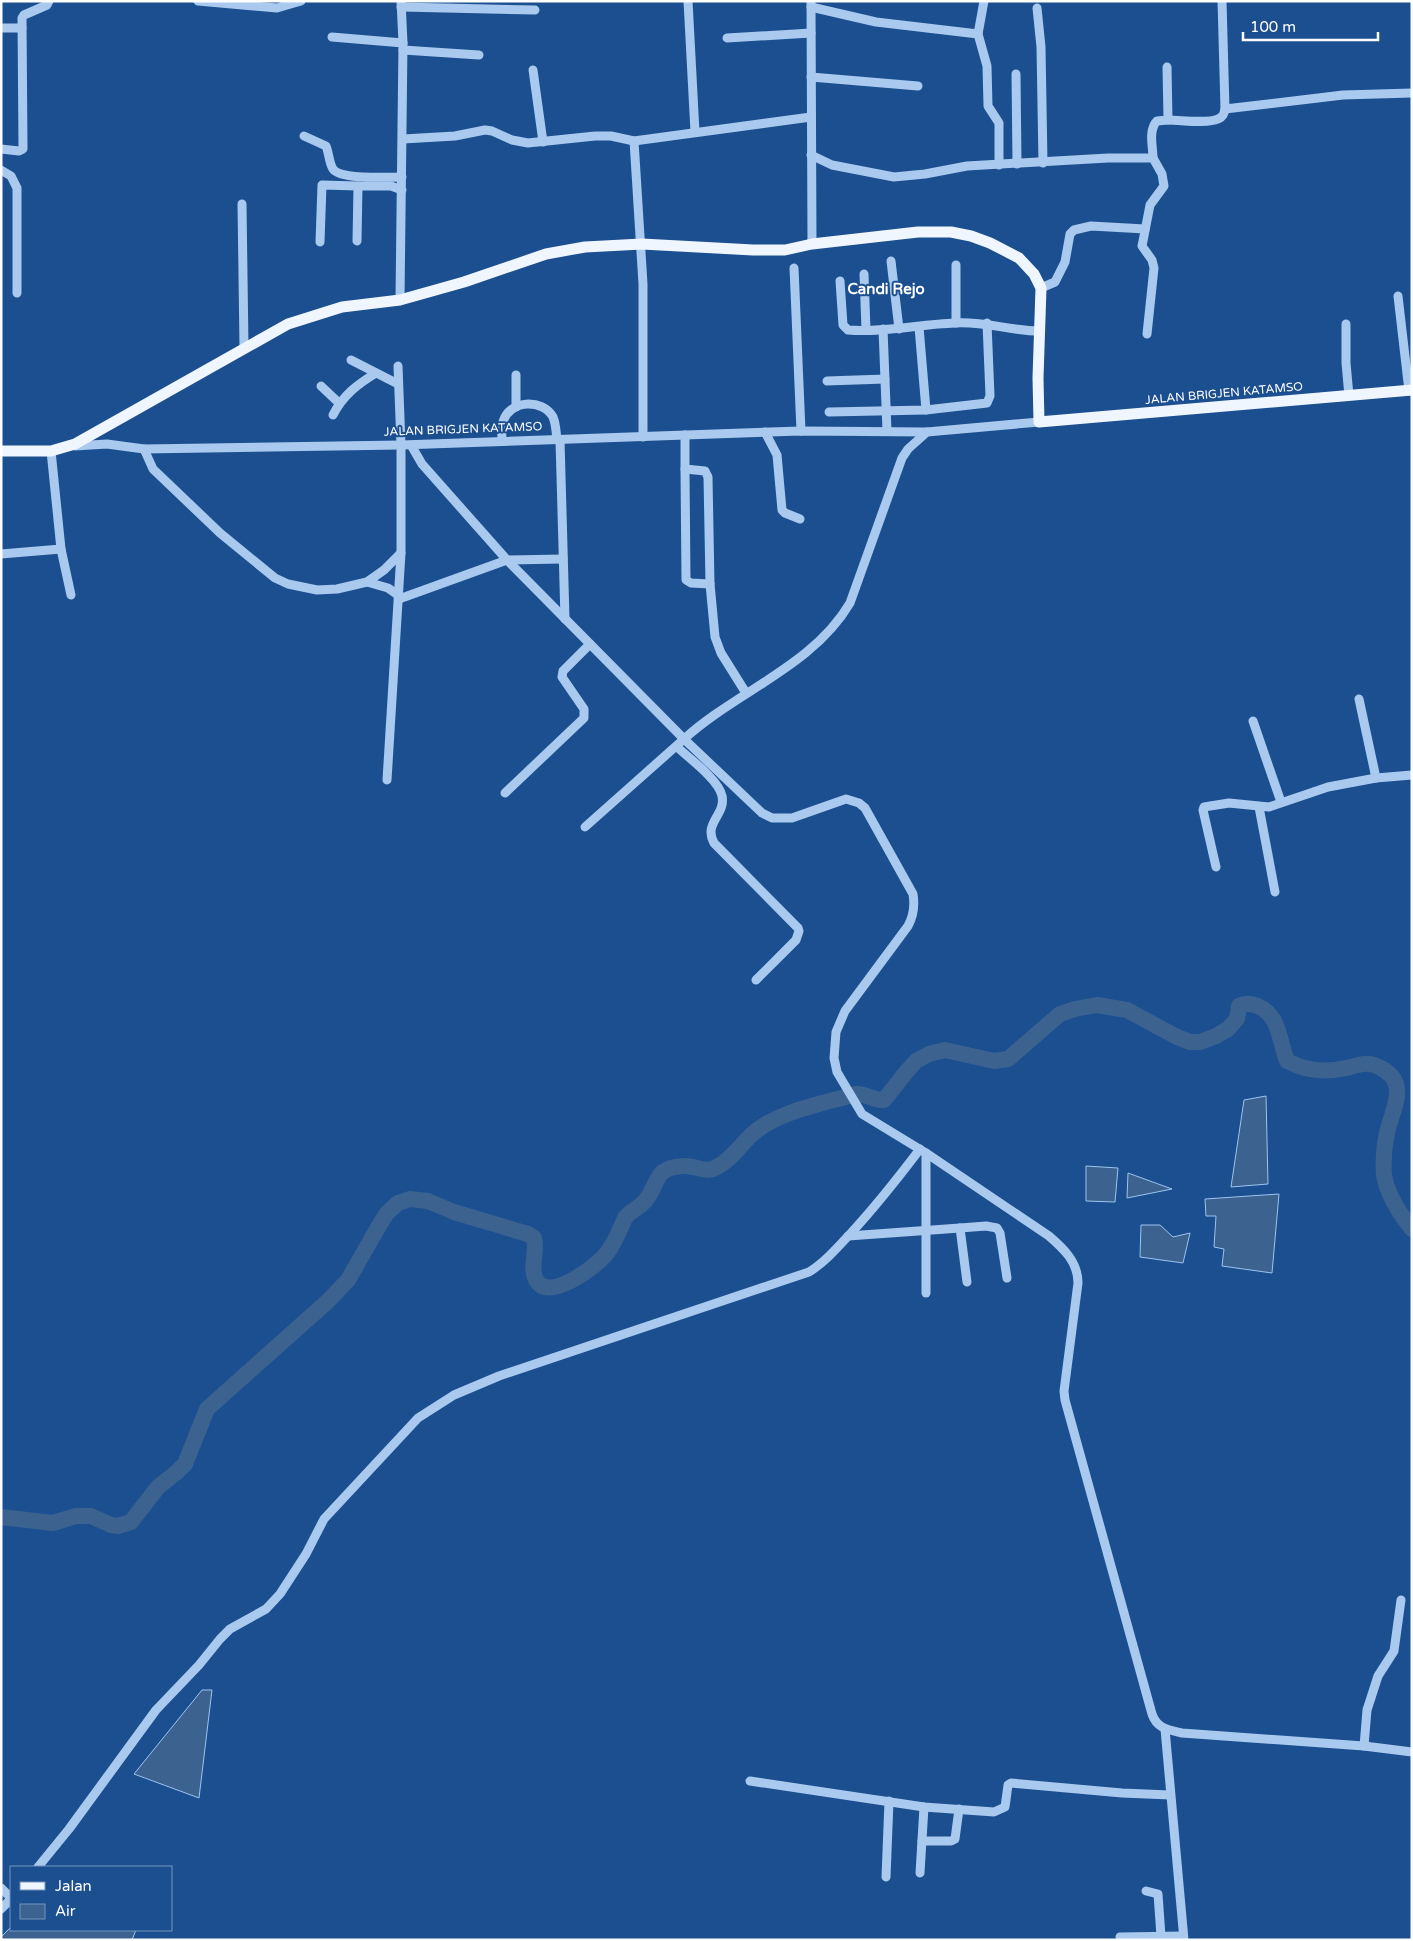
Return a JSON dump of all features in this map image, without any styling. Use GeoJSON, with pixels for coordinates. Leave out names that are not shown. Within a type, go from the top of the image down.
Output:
{"type":"FeatureCollection","features":[{"type":"Feature","properties":{"kind":"main road"},"geometry":{"type":"LineString","coordinates":[[65,448],[94,435],[244,347],[288,324],[342,307],[400,300],[464,282],[560,250],[642,244],[785,250],[812,244],[918,232],[951,232],[971,236],[990,243],[1019,258],[1034,274],[1041,288],[1039,422]]}},
{"type":"Feature","properties":{"kind":"main road","name":"JALAN BRIGJEN KATAMSO"},"geometry":{"type":"LineString","coordinates":[[1039,422],[1410,391]]}},
{"type":"Feature","properties":{"kind":"main road","name":"JALAN BRIGJEN KATAMSO"},"geometry":{"type":"LineString","coordinates":[[1,451],[51,451],[65,448]]}},
{"type":"Feature","properties":{"kind":"street"},"geometry":{"type":"LineString","coordinates":[[1,149],[19,151],[23,149],[22,18],[24,15],[48,5],[49,1]]}},
{"type":"Feature","properties":{"kind":"street"},"geometry":{"type":"LineString","coordinates":[[198,1],[270,5],[277,8],[301,1]]}},
{"type":"Feature","properties":{"kind":"street"},"geometry":{"type":"LineString","coordinates":[[688,1],[696,132]]}},
{"type":"Feature","properties":{"kind":"street"},"geometry":{"type":"LineString","coordinates":[[984,1],[978,34],[987,66],[988,106],[999,123],[999,165]]}},
{"type":"Feature","properties":{"kind":"street"},"geometry":{"type":"LineString","coordinates":[[1147,334],[1154,268],[1152,260],[1142,246],[1150,205],[1164,186],[1162,174],[1153,158],[1152,133],[1154,124],[1157,121],[1168,120],[1218,120],[1224,115],[1222,1]]}},
{"type":"Feature","properties":{"kind":"street"},"geometry":{"type":"LineString","coordinates":[[400,300],[403,139],[401,4],[535,10]]}},
{"type":"Feature","properties":{"kind":"street"},"geometry":{"type":"LineString","coordinates":[[812,244],[811,4],[876,22],[978,34]]}},
{"type":"Feature","properties":{"kind":"street"},"geometry":{"type":"LineString","coordinates":[[1037,8],[1041,47],[1043,163]]}},
{"type":"Feature","properties":{"kind":"street"},"geometry":{"type":"LineString","coordinates":[[1,28],[22,28]]}},
{"type":"Feature","properties":{"kind":"street"},"geometry":{"type":"LineString","coordinates":[[727,38],[811,33]]}},
{"type":"Feature","properties":{"kind":"street"},"geometry":{"type":"LineString","coordinates":[[332,37],[478,55]]}},
{"type":"Feature","properties":{"kind":"street"},"geometry":{"type":"LineString","coordinates":[[1167,67],[1168,120]]}},
{"type":"Feature","properties":{"kind":"street"},"geometry":{"type":"LineString","coordinates":[[533,70],[543,142]]}},
{"type":"Feature","properties":{"kind":"street"},"geometry":{"type":"LineString","coordinates":[[1016,74],[1017,164]]}},
{"type":"Feature","properties":{"kind":"street"},"geometry":{"type":"LineString","coordinates":[[811,77],[918,86]]}},
{"type":"Feature","properties":{"kind":"street"},"geometry":{"type":"LineString","coordinates":[[1225,109],[1343,96],[1412,93]]}},
{"type":"Feature","properties":{"kind":"street"},"geometry":{"type":"LineString","coordinates":[[403,139],[455,136],[485,130],[521,143],[611,136],[634,141],[811,117]]}},
{"type":"Feature","properties":{"kind":"street"},"geometry":{"type":"LineString","coordinates":[[304,136],[326,146],[332,167],[336,172],[346,176],[402,177]]}},
{"type":"Feature","properties":{"kind":"street"},"geometry":{"type":"LineString","coordinates":[[634,141],[642,244],[643,437]]}},
{"type":"Feature","properties":{"kind":"street"},"geometry":{"type":"LineString","coordinates":[[811,155],[832,165],[894,177],[925,174],[967,166],[1108,158],[1153,158]]}},
{"type":"Feature","properties":{"kind":"street"},"geometry":{"type":"LineString","coordinates":[[1,170],[12,176],[17,188],[17,292]]}},
{"type":"Feature","properties":{"kind":"street"},"geometry":{"type":"LineString","coordinates":[[320,242],[322,185],[391,186],[402,190]]}},
{"type":"Feature","properties":{"kind":"street"},"geometry":{"type":"LineString","coordinates":[[357,241],[358,186]]}},
{"type":"Feature","properties":{"kind":"street"},"geometry":{"type":"LineString","coordinates":[[242,204],[244,347]]}},
{"type":"Feature","properties":{"kind":"street"},"geometry":{"type":"LineString","coordinates":[[1041,288],[1055,282],[1065,262],[1070,234],[1074,230],[1091,226],[1145,229]]}},
{"type":"Feature","properties":{"kind":"street"},"geometry":{"type":"LineString","coordinates":[[890,261],[899,329]]}},
{"type":"Feature","properties":{"kind":"street"},"geometry":{"type":"LineString","coordinates":[[956,265],[956,323]]}},
{"type":"Feature","properties":{"kind":"street"},"geometry":{"type":"LineString","coordinates":[[794,268],[801,431]]}},
{"type":"Feature","properties":{"kind":"street"},"geometry":{"type":"LineString","coordinates":[[864,274],[866,330]]}},
{"type":"Feature","properties":{"kind":"street"},"geometry":{"type":"LineString","coordinates":[[840,281],[844,327],[851,331],[899,329],[956,323],[987,323],[1016,330],[1039,331]]}},
{"type":"Feature","properties":{"kind":"street"},"geometry":{"type":"LineString","coordinates":[[1398,296],[1410,391]]}},
{"type":"Feature","properties":{"kind":"street"},"geometry":{"type":"LineString","coordinates":[[829,412],[926,410],[989,402],[987,323]]}},
{"type":"Feature","properties":{"kind":"street"},"geometry":{"type":"LineString","coordinates":[[1346,324],[1346,363],[1349,396]]}},
{"type":"Feature","properties":{"kind":"street"},"geometry":{"type":"LineString","coordinates":[[919,327],[926,410]]}},
{"type":"Feature","properties":{"kind":"street"},"geometry":{"type":"LineString","coordinates":[[883,329],[887,431]]}},
{"type":"Feature","properties":{"kind":"street"},"geometry":{"type":"LineString","coordinates":[[351,360],[398,384]]}},
{"type":"Feature","properties":{"kind":"street"},"geometry":{"type":"LineString","coordinates":[[387,780],[406,445],[398,384],[398,366]]}},
{"type":"Feature","properties":{"kind":"street"},"geometry":{"type":"LineString","coordinates":[[333,415],[339,403],[354,387],[376,373]]}},
{"type":"Feature","properties":{"kind":"street"},"geometry":{"type":"LineString","coordinates":[[516,375],[516,407]]}},
{"type":"Feature","properties":{"kind":"street"},"geometry":{"type":"LineString","coordinates":[[827,380],[885,379]]}},
{"type":"Feature","properties":{"kind":"street"},"geometry":{"type":"LineString","coordinates":[[321,386],[339,403]]}},
{"type":"Feature","properties":{"kind":"street"},"geometry":{"type":"LineString","coordinates":[[502,441],[503,422],[507,414],[516,407],[526,403],[538,405],[547,410],[555,423],[559,440],[565,619]]}},
{"type":"Feature","properties":{"kind":"street","name":"JALAN BRIGJEN KATAMSO"},"geometry":{"type":"LineString","coordinates":[[65,448],[84,444],[107,444],[144,449],[406,445],[801,431],[927,432],[1039,422]]}},
{"type":"Feature","properties":{"kind":"street"},"geometry":{"type":"LineString","coordinates":[[765,432],[777,455],[782,510],[800,519]]}},
{"type":"Feature","properties":{"kind":"street"},"geometry":{"type":"LineString","coordinates":[[585,826],[684,739],[746,693],[807,653],[840,620],[850,603],[902,458],[927,432]]}},
{"type":"Feature","properties":{"kind":"street"},"geometry":{"type":"LineString","coordinates":[[684,435],[686,580],[691,583],[710,584]]}},
{"type":"Feature","properties":{"kind":"street"},"geometry":{"type":"LineString","coordinates":[[406,445],[507,560],[684,739],[762,813],[772,818],[792,818],[846,799],[859,803],[865,808],[913,894],[914,909],[908,926],[845,1011],[834,1045],[837,1072],[862,1114],[923,1151],[1049,1236],[1061,1246],[1077,1270],[1078,1283],[1064,1391],[1065,1400],[1152,1714],[1157,1724],[1165,1729],[1182,1733],[1364,1746],[1412,1752]]}},
{"type":"Feature","properties":{"kind":"street"},"geometry":{"type":"LineString","coordinates":[[144,449],[153,469],[220,533],[275,578],[288,584],[317,590],[337,589],[367,582],[384,570],[401,553]]}},
{"type":"Feature","properties":{"kind":"street"},"geometry":{"type":"LineString","coordinates":[[51,451],[61,549],[70,595]]}},
{"type":"Feature","properties":{"kind":"street"},"geometry":{"type":"LineString","coordinates":[[685,469],[705,471],[708,477],[710,584],[715,637],[721,653],[746,693]]}},
{"type":"Feature","properties":{"kind":"street"},"geometry":{"type":"LineString","coordinates":[[1,554],[61,549]]}},
{"type":"Feature","properties":{"kind":"street"},"geometry":{"type":"LineString","coordinates":[[398,597],[507,560],[563,559]]}},
{"type":"Feature","properties":{"kind":"street"},"geometry":{"type":"LineString","coordinates":[[367,582],[388,588],[398,597]]}},
{"type":"Feature","properties":{"kind":"street"},"geometry":{"type":"LineString","coordinates":[[505,793],[584,718],[584,709],[562,677],[563,671],[590,644]]}},
{"type":"Feature","properties":{"kind":"street"},"geometry":{"type":"LineString","coordinates":[[1359,699],[1376,778]]}},
{"type":"Feature","properties":{"kind":"street"},"geometry":{"type":"LineString","coordinates":[[1253,722],[1281,802]]}},
{"type":"Feature","properties":{"kind":"street"},"geometry":{"type":"LineString","coordinates":[[677,747],[716,783],[722,796],[721,809],[710,834],[714,843],[798,928],[796,940],[756,980]]}},
{"type":"Feature","properties":{"kind":"street"},"geometry":{"type":"LineString","coordinates":[[1216,867],[1203,808],[1229,804],[1269,807],[1328,787],[1376,778],[1412,775]]}},
{"type":"Feature","properties":{"kind":"street"},"geometry":{"type":"LineString","coordinates":[[1259,807],[1275,892]]}},
{"type":"Feature","properties":{"kind":"street"},"geometry":{"type":"LineString","coordinates":[[923,1151],[926,1293]]}},
{"type":"Feature","properties":{"kind":"street"},"geometry":{"type":"LineString","coordinates":[[39,1866],[69,1829],[156,1710],[230,1629],[266,1609],[280,1594],[306,1554],[324,1518],[418,1418],[454,1395],[499,1376],[809,1272],[821,1264],[848,1236],[923,1151]]}},
{"type":"Feature","properties":{"kind":"street"},"geometry":{"type":"LineString","coordinates":[[848,1236],[986,1226],[997,1228],[1000,1233],[1007,1278]]}},
{"type":"Feature","properties":{"kind":"street"},"geometry":{"type":"LineString","coordinates":[[960,1228],[967,1282]]}},
{"type":"Feature","properties":{"kind":"street"},"geometry":{"type":"LineString","coordinates":[[1364,1746],[1367,1710],[1378,1676],[1394,1651],[1401,1600]]}},
{"type":"Feature","properties":{"kind":"street"},"geometry":{"type":"LineString","coordinates":[[1120,1936],[1183,1938],[1165,1729]]}},
{"type":"Feature","properties":{"kind":"street"},"geometry":{"type":"LineString","coordinates":[[750,1781],[924,1806],[994,1812],[1005,1807],[1008,1786],[1011,1783],[1122,1793],[1170,1795]]}},
{"type":"Feature","properties":{"kind":"street"},"geometry":{"type":"LineString","coordinates":[[886,1877],[889,1801]]}},
{"type":"Feature","properties":{"kind":"street"},"geometry":{"type":"LineString","coordinates":[[920,1873],[924,1806]]}},
{"type":"Feature","properties":{"kind":"street"},"geometry":{"type":"LineString","coordinates":[[922,1841],[950,1842],[955,1840],[959,1809]]}},
{"type":"Feature","properties":{"kind":"street"},"geometry":{"type":"LineString","coordinates":[[1,1888],[10,1897]]}},
{"type":"Feature","properties":{"kind":"street"},"geometry":{"type":"LineString","coordinates":[[1146,1891],[1158,1894],[1161,1936]]}},
{"type":"Feature","properties":{"kind":"street"},"geometry":{"type":"LineString","coordinates":[[1,1909],[10,1899]]}},
{"type":"Feature","properties":{"kind":"water"},"geometry":{"type":"Polygon","coordinates":[[[1266,1096],[1268,1184],[1231,1187],[1244,1100],[1266,1096]]]}},
{"type":"Feature","properties":{"kind":"water"},"geometry":{"type":"Polygon","coordinates":[[[1086,1166],[1118,1168],[1115,1202],[1086,1201],[1086,1166]]]}},
{"type":"Feature","properties":{"kind":"water"},"geometry":{"type":"Polygon","coordinates":[[[1128,1173],[1172,1189],[1127,1198],[1128,1173]]]}},
{"type":"Feature","properties":{"kind":"water"},"geometry":{"type":"Polygon","coordinates":[[[1279,1194],[1272,1273],[1222,1266],[1224,1249],[1214,1247],[1216,1216],[1206,1216],[1205,1199],[1279,1194]]]}},
{"type":"Feature","properties":{"kind":"water"},"geometry":{"type":"Polygon","coordinates":[[[1141,1225],[1160,1225],[1173,1237],[1190,1233],[1183,1263],[1140,1257],[1141,1225]]]}},
{"type":"Feature","properties":{"kind":"water"},"geometry":{"type":"Polygon","coordinates":[[[202,1690],[212,1690],[199,1798],[134,1774],[202,1690]]]}},
{"type":"Feature","properties":{"kind":"water"},"geometry":{"type":"Polygon","coordinates":[[[10,1928],[10,1931],[136,1931],[132,1940],[1,1940],[1,1937],[10,1928]]]}},
{"type":"Feature","properties":{"kind":"waterway"},"geometry":{"type":"LineString","coordinates":[[1,1517],[53,1523],[76,1516],[91,1516],[118,1526],[131,1522],[158,1487],[185,1464],[207,1409],[327,1302],[348,1280],[387,1213],[398,1203],[410,1199],[428,1201],[454,1212],[528,1234],[534,1238],[535,1243],[533,1270],[536,1280],[542,1286],[562,1285],[584,1273],[602,1259],[615,1240],[625,1218],[645,1201],[658,1178],[667,1170],[684,1166],[713,1169],[728,1160],[751,1135],[766,1124],[804,1108],[856,1094],[884,1100],[916,1061],[929,1054],[945,1050],[994,1061],[1008,1059],[1060,1014],[1075,1009],[1097,1005],[1127,1010],[1175,1036],[1190,1042],[1200,1042],[1228,1029],[1237,1019],[1239,1006],[1244,1004],[1258,1006],[1273,1019],[1287,1061],[1308,1069],[1323,1071],[1370,1064],[1389,1073],[1397,1088],[1397,1097],[1386,1138],[1384,1175],[1395,1204],[1412,1229]]}},
{"type":"Feature","properties":{"kind":"district","name":"Candi Rejo"},"geometry":{"type":"Point","coordinates":[886,289]}}]}
